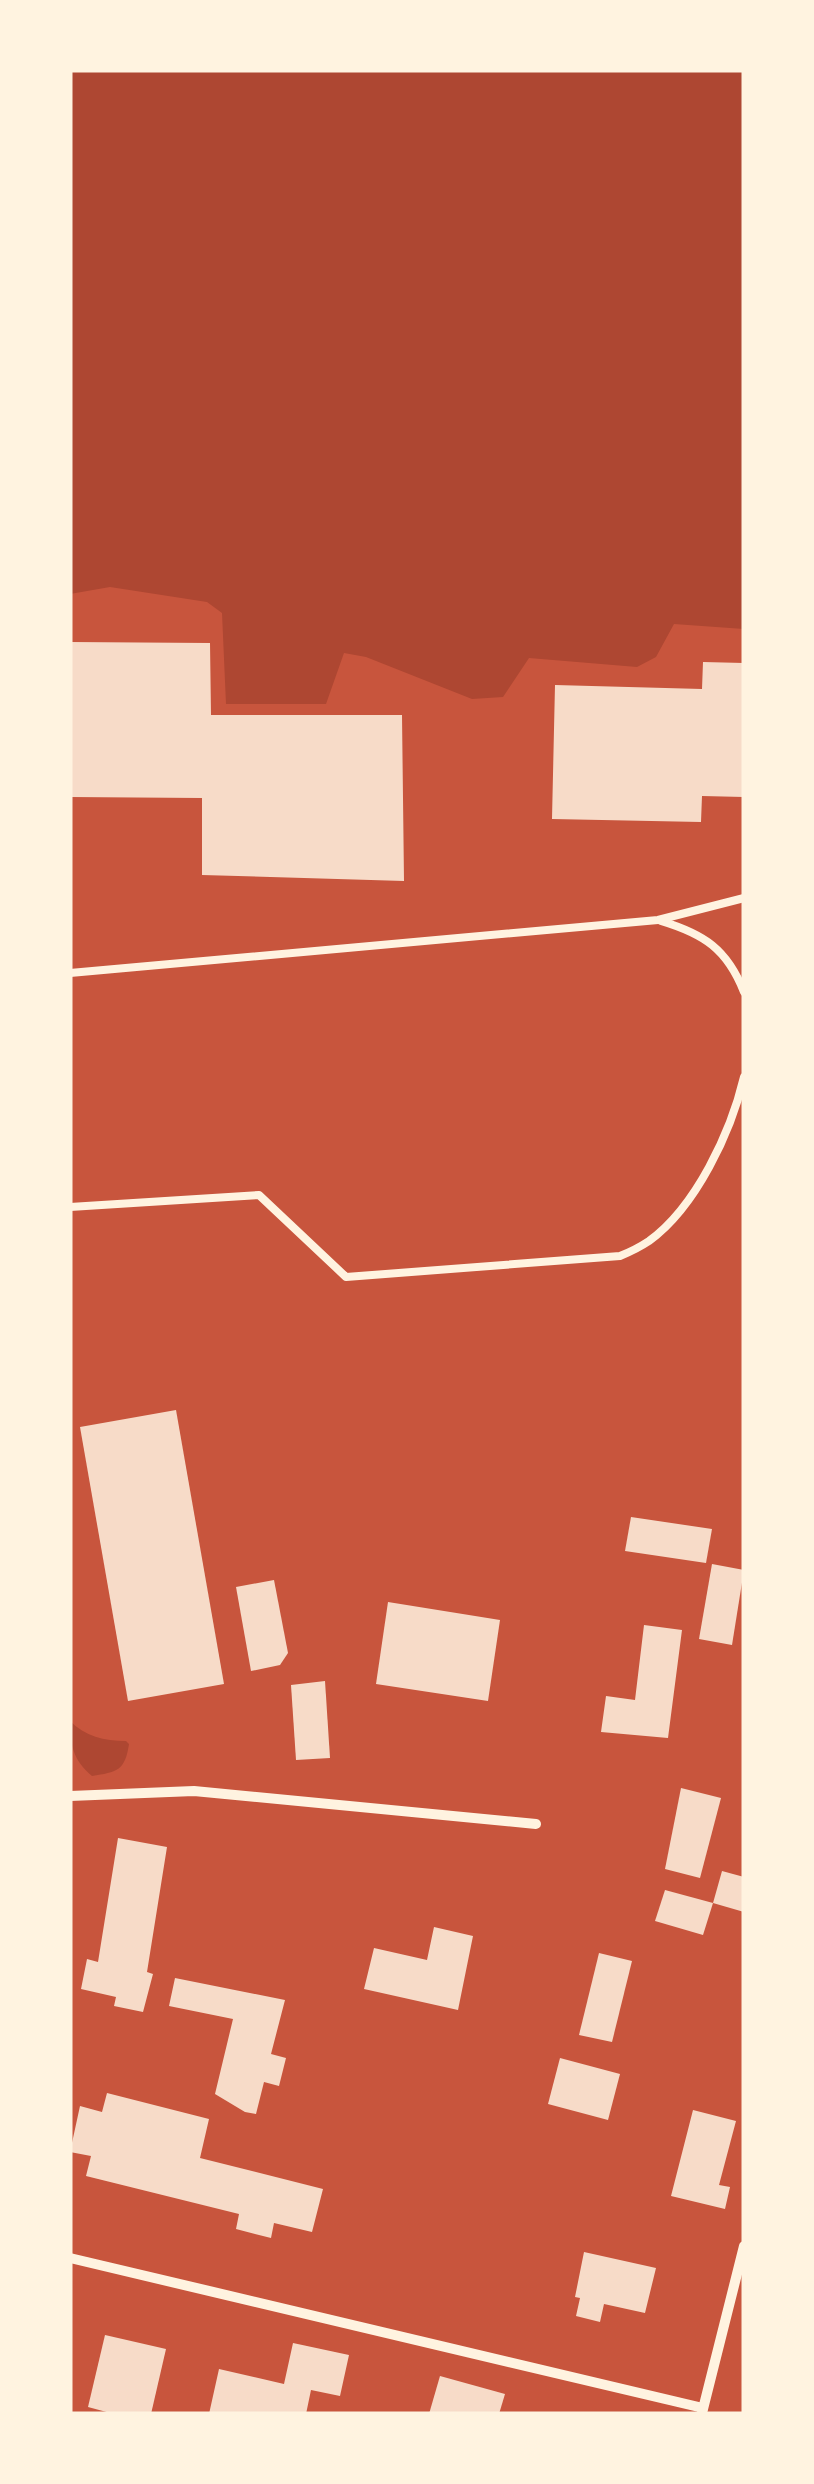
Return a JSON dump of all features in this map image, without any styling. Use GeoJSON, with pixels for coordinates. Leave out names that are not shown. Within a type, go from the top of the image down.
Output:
{"type":"FeatureCollection","features":[{"type":"Feature","properties":{"kind":"street"},"geometry":{"type":"LineString","coordinates":[[70,1796],[194,1792],[536,1824]]}},
{"type":"Feature","properties":{"kind":"street"},"geometry":{"type":"LineString","coordinates":[[70,2258],[703,2411],[744,2246]]}},
{"type":"Feature","properties":{"kind":"lane"},"geometry":{"type":"LineString","coordinates":[[70,973],[658,920],[744,898]]}},
{"type":"Feature","properties":{"kind":"lane"},"geometry":{"type":"LineString","coordinates":[[658,920],[687,929],[710,942],[733,964],[744,992]]}},
{"type":"Feature","properties":{"kind":"lane"},"geometry":{"type":"LineString","coordinates":[[70,1207],[259,1195],[346,1276],[620,1256],[650,1241],[684,1204],[727,1136],[744,1078]]}},
{"type":"Feature","properties":{"kind":"shaded area"},"geometry":{"type":"Polygon","coordinates":[[[70,70],[744,70],[744,629],[674,624],[656,657],[637,667],[529,658],[503,697],[472,699],[366,657],[344,653],[326,704],[226,704],[222,613],[207,602],[110,587],[70,594],[70,70]]]}},
{"type":"Feature","properties":{"kind":"shaded area"},"geometry":{"type":"Polygon","coordinates":[[[70,1721],[95,1737],[126,1741],[129,1744],[122,1765],[92,1776],[74,1751],[70,1721]]]}},
{"type":"Feature","properties":{"kind":"building"},"geometry":{"type":"Polygon","coordinates":[[[70,642],[210,643],[211,715],[402,715],[404,881],[202,875],[202,798],[70,797],[70,642]]]}},
{"type":"Feature","properties":{"kind":"building"},"geometry":{"type":"Polygon","coordinates":[[[703,662],[744,663],[744,797],[702,796],[701,822],[552,819],[555,685],[702,689],[703,662]]]}},
{"type":"Feature","properties":{"kind":"building"},"geometry":{"type":"Polygon","coordinates":[[[176,1410],[224,1684],[128,1701],[80,1427],[176,1410]]]}},
{"type":"Feature","properties":{"kind":"building"},"geometry":{"type":"Polygon","coordinates":[[[631,1517],[712,1529],[706,1563],[625,1551],[631,1517]]]}},
{"type":"Feature","properties":{"kind":"building"},"geometry":{"type":"Polygon","coordinates":[[[712,1564],[744,1570],[732,1645],[699,1639],[712,1564]]]}},
{"type":"Feature","properties":{"kind":"building"},"geometry":{"type":"Polygon","coordinates":[[[274,1580],[288,1653],[280,1665],[251,1671],[236,1587],[274,1580]]]}},
{"type":"Feature","properties":{"kind":"building"},"geometry":{"type":"Polygon","coordinates":[[[388,1602],[500,1620],[488,1701],[376,1684],[388,1602]]]}},
{"type":"Feature","properties":{"kind":"building"},"geometry":{"type":"Polygon","coordinates":[[[644,1625],[682,1630],[668,1738],[601,1732],[606,1696],[635,1700],[644,1625]]]}},
{"type":"Feature","properties":{"kind":"building"},"geometry":{"type":"Polygon","coordinates":[[[325,1681],[330,1758],[296,1760],[291,1685],[325,1681]]]}},
{"type":"Feature","properties":{"kind":"building"},"geometry":{"type":"Polygon","coordinates":[[[681,1788],[721,1798],[700,1878],[665,1869],[681,1788]]]}},
{"type":"Feature","properties":{"kind":"building"},"geometry":{"type":"Polygon","coordinates":[[[118,1838],[167,1847],[147,1972],[153,1974],[143,2012],[114,2006],[116,1997],[81,1989],[87,1959],[98,1962],[118,1838]]]}},
{"type":"Feature","properties":{"kind":"building"},"geometry":{"type":"Polygon","coordinates":[[[722,1871],[744,1877],[744,1912],[713,1903],[722,1871]]]}},
{"type":"Feature","properties":{"kind":"building"},"geometry":{"type":"Polygon","coordinates":[[[665,1890],[713,1903],[703,1935],[655,1921],[665,1890]]]}},
{"type":"Feature","properties":{"kind":"building"},"geometry":{"type":"Polygon","coordinates":[[[434,1927],[473,1936],[458,2010],[364,1989],[374,1948],[427,1960],[434,1927]]]}},
{"type":"Feature","properties":{"kind":"building"},"geometry":{"type":"Polygon","coordinates":[[[599,1953],[632,1961],[612,2042],[579,2035],[599,1953]]]}},
{"type":"Feature","properties":{"kind":"building"},"geometry":{"type":"Polygon","coordinates":[[[175,1978],[285,2000],[271,2054],[286,2058],[279,2086],[264,2082],[256,2114],[245,2112],[215,2094],[233,2019],[169,2006],[175,1978]]]}},
{"type":"Feature","properties":{"kind":"building"},"geometry":{"type":"Polygon","coordinates":[[[560,2058],[620,2074],[608,2120],[548,2104],[560,2058]]]}},
{"type":"Feature","properties":{"kind":"building"},"geometry":{"type":"Polygon","coordinates":[[[107,2093],[209,2119],[200,2158],[323,2189],[312,2232],[274,2223],[271,2238],[236,2229],[239,2214],[86,2176],[91,2156],[70,2152],[80,2106],[102,2112],[107,2093]]]}},
{"type":"Feature","properties":{"kind":"building"},"geometry":{"type":"Polygon","coordinates":[[[693,2110],[736,2121],[719,2185],[730,2187],[725,2209],[671,2196],[693,2110]]]}},
{"type":"Feature","properties":{"kind":"building"},"geometry":{"type":"Polygon","coordinates":[[[584,2252],[656,2268],[645,2313],[604,2304],[600,2322],[576,2316],[580,2298],[575,2297],[584,2252]]]}},
{"type":"Feature","properties":{"kind":"building"},"geometry":{"type":"Polygon","coordinates":[[[105,2335],[166,2349],[151,2414],[114,2414],[88,2407],[105,2335]]]}},
{"type":"Feature","properties":{"kind":"building"},"geometry":{"type":"Polygon","coordinates":[[[293,2343],[349,2355],[340,2396],[311,2390],[306,2414],[209,2414],[219,2369],[284,2384],[293,2343]]]}},
{"type":"Feature","properties":{"kind":"building"},"geometry":{"type":"Polygon","coordinates":[[[440,2376],[505,2394],[499,2414],[429,2414],[440,2376]]]}}]}
